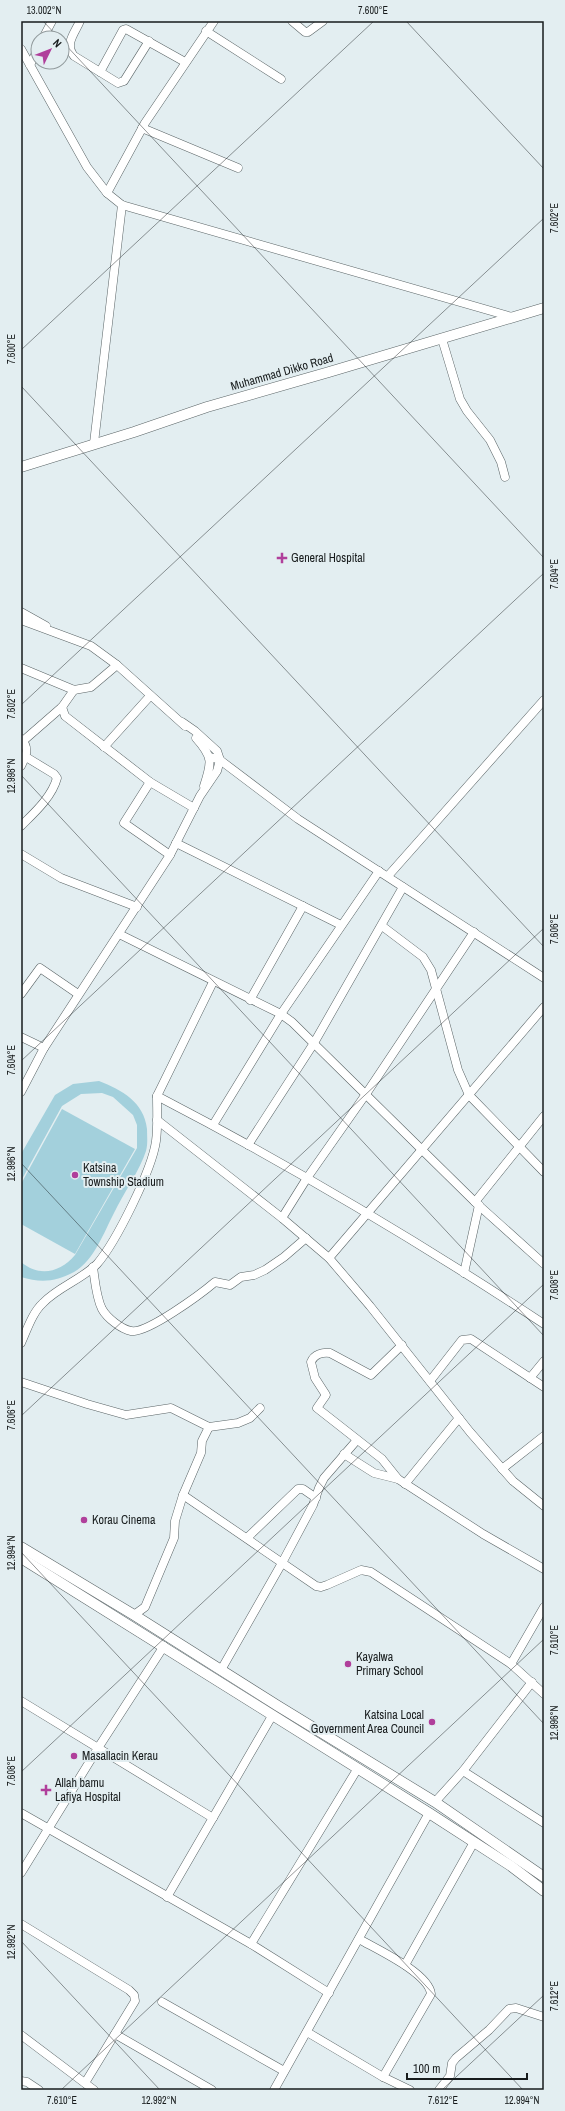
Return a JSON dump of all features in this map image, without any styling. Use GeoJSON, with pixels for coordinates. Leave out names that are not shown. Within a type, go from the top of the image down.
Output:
{"type":"FeatureCollection","features":[{"type":"Feature","properties":{"kind":"main road","name":"Muhammad Dikko Road"},"geometry":{"type":"LineString","coordinates":[[25,465],[134,432],[207,407],[544,308]]}},
{"type":"Feature","properties":{"kind":"main road"},"geometry":{"type":"LineString","coordinates":[[21,473],[25,465]]}},
{"type":"Feature","properties":{"kind":"main road"},"geometry":{"type":"LineString","coordinates":[[21,1547],[134,1615],[435,1802],[544,1878]]}},
{"type":"Feature","properties":{"kind":"main road"},"geometry":{"type":"LineString","coordinates":[[21,1558],[164,1646],[272,1716],[429,1812],[511,1866],[544,1891]]}},
{"type":"Feature","properties":{"kind":"street"},"geometry":{"type":"LineString","coordinates":[[47,30],[52,21]]}},
{"type":"Feature","properties":{"kind":"street"},"geometry":{"type":"LineString","coordinates":[[80,21],[68,45],[69,50],[74,56],[118,83],[122,84],[149,42]]}},
{"type":"Feature","properties":{"kind":"street"},"geometry":{"type":"LineString","coordinates":[[107,193],[142,128],[214,21]]}},
{"type":"Feature","properties":{"kind":"street"},"geometry":{"type":"LineString","coordinates":[[292,21],[305,32],[308,32],[323,21]]}},
{"type":"Feature","properties":{"kind":"street"},"geometry":{"type":"LineString","coordinates":[[100,72],[123,30],[129,29],[185,62]]}},
{"type":"Feature","properties":{"kind":"street"},"geometry":{"type":"LineString","coordinates":[[206,31],[281,79]]}},
{"type":"Feature","properties":{"kind":"street"},"geometry":{"type":"LineString","coordinates":[[21,49],[30,66]]}},
{"type":"Feature","properties":{"kind":"street"},"geometry":{"type":"LineString","coordinates":[[32,70],[87,167],[107,193],[122,205],[512,317]]}},
{"type":"Feature","properties":{"kind":"street"},"geometry":{"type":"LineString","coordinates":[[142,128],[238,168]]}},
{"type":"Feature","properties":{"kind":"street"},"geometry":{"type":"LineString","coordinates":[[94,443],[122,205]]}},
{"type":"Feature","properties":{"kind":"street"},"geometry":{"type":"LineString","coordinates":[[442,339],[460,400],[490,440],[501,462],[505,477]]}},
{"type":"Feature","properties":{"kind":"street"},"geometry":{"type":"LineString","coordinates":[[21,612],[61,635]]}},
{"type":"Feature","properties":{"kind":"street"},"geometry":{"type":"LineString","coordinates":[[21,620],[91,646],[117,665],[150,696],[182,722],[195,730],[217,751],[220,760],[217,771],[200,796],[170,855],[44,1048],[21,1092]]}},
{"type":"Feature","properties":{"kind":"street"},"geometry":{"type":"LineString","coordinates":[[21,668],[74,690],[91,687],[117,665]]}},
{"type":"Feature","properties":{"kind":"street"},"geometry":{"type":"LineString","coordinates":[[21,766],[26,757],[27,751],[22,740],[62,707],[74,690]]}},
{"type":"Feature","properties":{"kind":"street"},"geometry":{"type":"LineString","coordinates":[[104,747],[150,696]]}},
{"type":"Feature","properties":{"kind":"street"},"geometry":{"type":"LineString","coordinates":[[388,876],[544,700]]}},
{"type":"Feature","properties":{"kind":"street"},"geometry":{"type":"LineString","coordinates":[[62,707],[65,716],[104,747],[150,782],[194,808]]}},
{"type":"Feature","properties":{"kind":"street"},"geometry":{"type":"LineString","coordinates":[[182,722],[204,746],[210,757],[210,766],[200,796]]}},
{"type":"Feature","properties":{"kind":"street"},"geometry":{"type":"LineString","coordinates":[[21,826],[36,812],[56,786],[58,778],[26,757]]}},
{"type":"Feature","properties":{"kind":"street"},"geometry":{"type":"LineString","coordinates":[[210,757],[220,760],[298,819],[544,978]]}},
{"type":"Feature","properties":{"kind":"street"},"geometry":{"type":"LineString","coordinates":[[150,782],[125,820],[124,825],[170,855]]}},
{"type":"Feature","properties":{"kind":"street"},"geometry":{"type":"LineString","coordinates":[[176,843],[341,925]]}},
{"type":"Feature","properties":{"kind":"street"},"geometry":{"type":"LineString","coordinates":[[21,854],[61,878],[137,907]]}},
{"type":"Feature","properties":{"kind":"street"},"geometry":{"type":"LineString","coordinates":[[213,1125],[281,1014],[379,871]]}},
{"type":"Feature","properties":{"kind":"street"},"geometry":{"type":"LineString","coordinates":[[248,1145],[314,1043],[403,887]]}},
{"type":"Feature","properties":{"kind":"street"},"geometry":{"type":"LineString","coordinates":[[250,1000],[303,906]]}},
{"type":"Feature","properties":{"kind":"street"},"geometry":{"type":"LineString","coordinates":[[382,926],[423,957],[431,970],[458,1070],[469,1095],[544,1172]]}},
{"type":"Feature","properties":{"kind":"street"},"geometry":{"type":"LineString","coordinates":[[282,1218],[307,1178],[436,991],[474,932]]}},
{"type":"Feature","properties":{"kind":"street"},"geometry":{"type":"LineString","coordinates":[[119,934],[213,982],[281,1014],[292,1022],[477,1203],[544,1264]]}},
{"type":"Feature","properties":{"kind":"street"},"geometry":{"type":"LineString","coordinates":[[21,994],[40,968],[78,994]]}},
{"type":"Feature","properties":{"kind":"street"},"geometry":{"type":"LineString","coordinates":[[21,1343],[36,1311],[43,1303],[92,1268],[116,1236],[147,1172],[156,1142],[157,1096],[213,982]]}},
{"type":"Feature","properties":{"kind":"street"},"geometry":{"type":"LineString","coordinates":[[329,1258],[366,1212],[544,1007]]}},
{"type":"Feature","properties":{"kind":"street"},"geometry":{"type":"LineString","coordinates":[[23,1040],[44,1048]]}},
{"type":"Feature","properties":{"kind":"street"},"geometry":{"type":"LineString","coordinates":[[157,1096],[213,1125],[366,1212],[544,1324]]}},
{"type":"Feature","properties":{"kind":"street"},"geometry":{"type":"LineString","coordinates":[[464,1273],[477,1203],[544,1116]]}},
{"type":"Feature","properties":{"kind":"street"},"geometry":{"type":"LineString","coordinates":[[157,1120],[282,1218],[329,1258],[370,1306],[459,1418],[512,1481],[544,1506]]}},
{"type":"Feature","properties":{"kind":"street"},"geometry":{"type":"LineString","coordinates":[[92,1268],[97,1294],[102,1309],[110,1319],[131,1331],[136,1331],[154,1323],[186,1304],[215,1282],[230,1285],[241,1277],[254,1275],[265,1270],[284,1257],[306,1238]]}},
{"type":"Feature","properties":{"kind":"street"},"geometry":{"type":"LineString","coordinates":[[430,1381],[462,1340],[466,1338],[471,1339],[544,1388]]}},
{"type":"Feature","properties":{"kind":"street"},"geometry":{"type":"LineString","coordinates":[[401,1482],[382,1459],[317,1408],[326,1395],[316,1378],[311,1362],[317,1355],[330,1353],[371,1375],[402,1345]]}},
{"type":"Feature","properties":{"kind":"street"},"geometry":{"type":"LineString","coordinates":[[530,1378],[544,1361]]}},
{"type":"Feature","properties":{"kind":"street"},"geometry":{"type":"LineString","coordinates":[[21,1382],[87,1404],[126,1414],[170,1408],[209,1428],[238,1424],[250,1418],[260,1408]]}},
{"type":"Feature","properties":{"kind":"street"},"geometry":{"type":"LineString","coordinates":[[401,1482],[459,1418]]}},
{"type":"Feature","properties":{"kind":"street"},"geometry":{"type":"LineString","coordinates":[[134,1615],[145,1607],[174,1538],[175,1521],[183,1495],[201,1453],[202,1441],[209,1428]]}},
{"type":"Feature","properties":{"kind":"street"},"geometry":{"type":"LineString","coordinates":[[221,1670],[282,1563],[316,1498],[324,1478],[357,1440]]}},
{"type":"Feature","properties":{"kind":"street"},"geometry":{"type":"LineString","coordinates":[[502,1469],[542,1441]]}},
{"type":"Feature","properties":{"kind":"street"},"geometry":{"type":"LineString","coordinates":[[344,1454],[374,1473],[401,1482],[484,1534],[544,1569]]}},
{"type":"Feature","properties":{"kind":"street"},"geometry":{"type":"LineString","coordinates":[[247,1538],[298,1489],[303,1489],[316,1498]]}},
{"type":"Feature","properties":{"kind":"street"},"geometry":{"type":"LineString","coordinates":[[183,1495],[316,1586],[321,1587],[361,1570],[371,1572],[511,1664],[544,1694]]}},
{"type":"Feature","properties":{"kind":"street"},"geometry":{"type":"LineString","coordinates":[[511,1664],[544,1607]]}},
{"type":"Feature","properties":{"kind":"street"},"geometry":{"type":"LineString","coordinates":[[21,1873],[98,1748],[164,1646]]}},
{"type":"Feature","properties":{"kind":"street"},"geometry":{"type":"LineString","coordinates":[[435,1802],[463,1771],[532,1682]]}},
{"type":"Feature","properties":{"kind":"street"},"geometry":{"type":"LineString","coordinates":[[21,1701],[213,1818]]}},
{"type":"Feature","properties":{"kind":"street"},"geometry":{"type":"LineString","coordinates":[[168,1897],[272,1716]]}},
{"type":"Feature","properties":{"kind":"street"},"geometry":{"type":"LineString","coordinates":[[251,1944],[358,1768]]}},
{"type":"Feature","properties":{"kind":"street"},"geometry":{"type":"LineString","coordinates":[[463,1771],[544,1823]]}},
{"type":"Feature","properties":{"kind":"street"},"geometry":{"type":"LineString","coordinates":[[274,2090],[429,1812]]}},
{"type":"Feature","properties":{"kind":"street"},"geometry":{"type":"LineString","coordinates":[[21,1813],[251,1944],[329,1993]]}},
{"type":"Feature","properties":{"kind":"street"},"geometry":{"type":"LineString","coordinates":[[405,1965],[474,1842]]}},
{"type":"Feature","properties":{"kind":"street"},"geometry":{"type":"LineString","coordinates":[[21,1924],[129,1990],[134,1995],[135,2001],[85,2084]]}},
{"type":"Feature","properties":{"kind":"street"},"geometry":{"type":"LineString","coordinates":[[359,1939],[405,1965],[427,1983],[430,1994],[383,2077]]}},
{"type":"Feature","properties":{"kind":"street"},"geometry":{"type":"LineString","coordinates":[[162,2002],[284,2071]]}},
{"type":"Feature","properties":{"kind":"street"},"geometry":{"type":"LineString","coordinates":[[439,2090],[450,2076],[452,2063],[456,2058],[489,2030],[509,2009],[516,2008],[544,2017]]}},
{"type":"Feature","properties":{"kind":"street"},"geometry":{"type":"LineString","coordinates":[[307,2032],[383,2077],[410,2090]]}},
{"type":"Feature","properties":{"kind":"street"},"geometry":{"type":"LineString","coordinates":[[115,2034],[212,2090]]}},
{"type":"Feature","properties":{"kind":"street"},"geometry":{"type":"LineString","coordinates":[[21,2035],[94,2090]]}},
{"type":"Feature","properties":{"kind":"street"},"geometry":{"type":"LineString","coordinates":[[21,2081],[27,2082],[39,2090]]}},
{"type":"Feature","properties":{"kind":"shaded area"},"geometry":{"type":"Polygon","coordinates":[[[99,1081],[116,1088],[137,1104],[145,1120],[147,1129],[146,1151],[136,1174],[98,1246],[87,1261],[74,1272],[54,1280],[41,1281],[21,1277],[21,1262],[35,1270],[49,1271],[63,1266],[75,1255],[137,1148],[137,1125],[133,1115],[113,1097],[102,1093],[81,1094],[62,1106],[21,1181],[21,1154],[55,1095],[73,1084],[99,1081]]]}},
{"type":"Feature","properties":{"kind":"shaded area"},"geometry":{"type":"Polygon","coordinates":[[[62,1109],[135,1149],[75,1254],[21,1224],[21,1184],[62,1109]]]}},
{"type":"Feature","properties":{"kind":"place","name":"General Hospital"},"geometry":{"type":"Point","coordinates":[282,558]}},
{"type":"Feature","properties":{"kind":"place","name":"Katsina Township Stadium"},"geometry":{"type":"Point","coordinates":[75,1175]}},
{"type":"Feature","properties":{"kind":"place","name":"Korau Cinema"},"geometry":{"type":"Point","coordinates":[84,1520]}},
{"type":"Feature","properties":{"kind":"place","name":"Kayalwa Primary School"},"geometry":{"type":"Point","coordinates":[348,1664]}},
{"type":"Feature","properties":{"kind":"place","name":"Katsina Local Government Area Council"},"geometry":{"type":"Point","coordinates":[432,1722]}},
{"type":"Feature","properties":{"kind":"place","name":"Masallacin Kerau"},"geometry":{"type":"Point","coordinates":[74,1756]}},
{"type":"Feature","properties":{"kind":"place","name":"Allah bamu Lafiya Hospital"},"geometry":{"type":"Point","coordinates":[46,1790]}}]}
